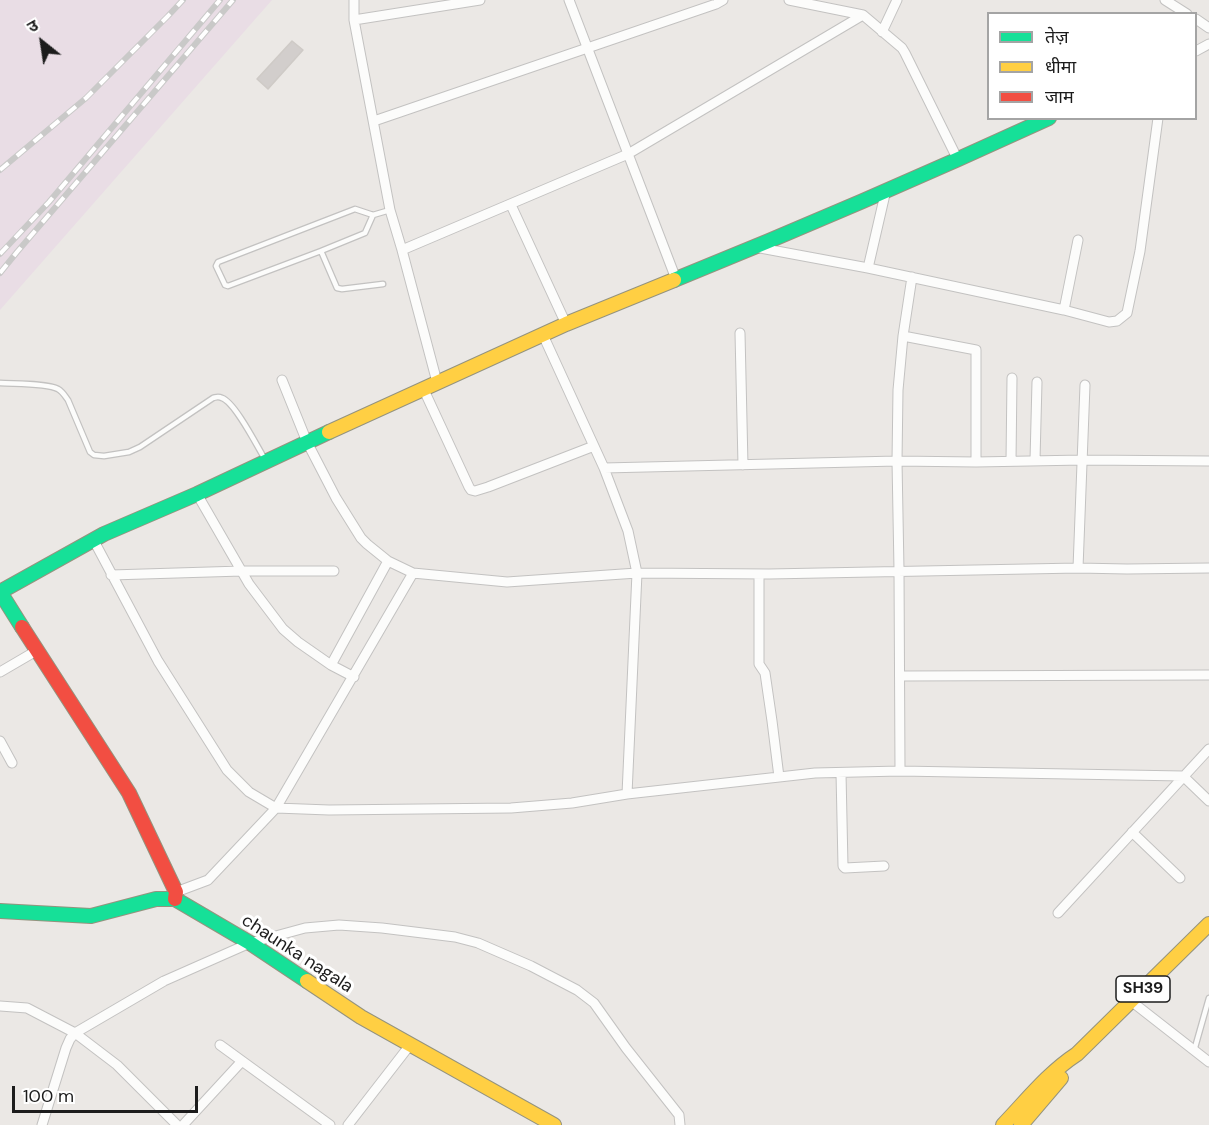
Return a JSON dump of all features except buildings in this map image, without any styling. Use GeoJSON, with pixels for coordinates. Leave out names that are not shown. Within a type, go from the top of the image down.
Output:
{"type":"FeatureCollection","features":[{"type":"Feature","properties":{"kind":"street"},"geometry":{"type":"LineString","coordinates":[[354,0],[354,20],[390,210],[437,382]]}},
{"type":"Feature","properties":{"kind":"street"},"geometry":{"type":"LineString","coordinates":[[354,20],[480,0]]}},
{"type":"Feature","properties":{"kind":"street"},"geometry":{"type":"LineString","coordinates":[[569,0],[676,279]]}},
{"type":"Feature","properties":{"kind":"street"},"geometry":{"type":"LineString","coordinates":[[374,121],[589,49],[723,0]]}},
{"type":"Feature","properties":{"kind":"street"},"geometry":{"type":"LineString","coordinates":[[789,0],[863,15],[902,48],[958,160]]}},
{"type":"Feature","properties":{"kind":"street"},"geometry":{"type":"LineString","coordinates":[[882,32],[897,0]]}},
{"type":"Feature","properties":{"kind":"street"},"geometry":{"type":"LineString","coordinates":[[1165,0],[1184,12]]}},
{"type":"Feature","properties":{"kind":"street"},"geometry":{"type":"LineString","coordinates":[[402,250],[628,154],[863,15]]}},
{"type":"Feature","properties":{"kind":"street"},"geometry":{"type":"LineString","coordinates":[[175,895],[129,793],[0,592],[93,539],[197,494],[423,388],[566,324],[755,247],[958,160],[1045,120]]}},
{"type":"Feature","properties":{"kind":"street"},"geometry":{"type":"LineString","coordinates":[[755,247],[868,268],[1064,310],[1108,322],[1121,318],[1127,313],[1140,251],[1158,120]]}},
{"type":"Feature","properties":{"kind":"street"},"geometry":{"type":"LineString","coordinates":[[868,268],[886,190]]}},
{"type":"Feature","properties":{"kind":"street"},"geometry":{"type":"LineString","coordinates":[[511,205],[566,324]]}},
{"type":"Feature","properties":{"kind":"street"},"geometry":{"type":"LineString","coordinates":[[1064,310],[1078,240]]}},
{"type":"Feature","properties":{"kind":"street"},"geometry":{"type":"LineString","coordinates":[[900,771],[898,390],[912,278]]}},
{"type":"Feature","properties":{"kind":"street"},"geometry":{"type":"LineString","coordinates":[[740,333],[743,465]]}},
{"type":"Feature","properties":{"kind":"street"},"geometry":{"type":"LineString","coordinates":[[543,335],[604,468],[628,531],[638,573],[627,794]]}},
{"type":"Feature","properties":{"kind":"street"},"geometry":{"type":"LineString","coordinates":[[903,336],[976,350],[976,462]]}},
{"type":"Feature","properties":{"kind":"street"},"geometry":{"type":"LineString","coordinates":[[1011,461],[1012,378]]}},
{"type":"Feature","properties":{"kind":"street"},"geometry":{"type":"LineString","coordinates":[[282,380],[307,442],[336,498],[361,538],[388,561],[413,573],[507,582],[638,573],[759,574],[899,570],[1209,568]]}},
{"type":"Feature","properties":{"kind":"street"},"geometry":{"type":"LineString","coordinates":[[1035,460],[1037,382]]}},
{"type":"Feature","properties":{"kind":"street"},"geometry":{"type":"LineString","coordinates":[[1078,568],[1086,385]]}},
{"type":"Feature","properties":{"kind":"street"},"geometry":{"type":"LineString","coordinates":[[423,388],[471,490],[488,487],[594,446]]}},
{"type":"Feature","properties":{"kind":"street"},"geometry":{"type":"LineString","coordinates":[[604,468],[897,461],[1209,461]]}},
{"type":"Feature","properties":{"kind":"street"},"geometry":{"type":"LineString","coordinates":[[197,494],[254,592],[283,629],[331,665],[354,677]]}},
{"type":"Feature","properties":{"kind":"street"},"geometry":{"type":"LineString","coordinates":[[93,539],[158,661],[227,770],[249,792],[276,808],[328,810],[511,808],[572,804],[627,794],[815,773],[900,771],[1183,776],[1209,801]]}},
{"type":"Feature","properties":{"kind":"street"},"geometry":{"type":"LineString","coordinates":[[331,665],[388,561]]}},
{"type":"Feature","properties":{"kind":"street"},"geometry":{"type":"LineString","coordinates":[[111,575],[334,572]]}},
{"type":"Feature","properties":{"kind":"street"},"geometry":{"type":"LineString","coordinates":[[0,911],[91,916],[175,895],[208,880],[276,808],[413,573]]}},
{"type":"Feature","properties":{"kind":"street"},"geometry":{"type":"LineString","coordinates":[[759,574],[759,664],[765,673],[778,777]]}},
{"type":"Feature","properties":{"kind":"street"},"geometry":{"type":"LineString","coordinates":[[0,672],[36,651]]}},
{"type":"Feature","properties":{"kind":"street"},"geometry":{"type":"LineString","coordinates":[[900,676],[1209,675]]}},
{"type":"Feature","properties":{"kind":"street"},"geometry":{"type":"LineString","coordinates":[[0,741],[12,763]]}},
{"type":"Feature","properties":{"kind":"street"},"geometry":{"type":"LineString","coordinates":[[1058,913],[1209,749]]}},
{"type":"Feature","properties":{"kind":"street"},"geometry":{"type":"LineString","coordinates":[[842,773],[843,866],[846,868],[884,866]]}},
{"type":"Feature","properties":{"kind":"street"},"geometry":{"type":"LineString","coordinates":[[1132,832],[1180,878]]}},
{"type":"Feature","properties":{"kind":"street","name":"chaunka nagala"},"geometry":{"type":"LineString","coordinates":[[175,895],[361,1017],[554,1125]]}},
{"type":"Feature","properties":{"kind":"street","name":"SH39"},"geometry":{"type":"LineString","coordinates":[[1021,1125],[1076,1057],[1209,924]]}},
{"type":"Feature","properties":{"kind":"street"},"geometry":{"type":"LineString","coordinates":[[42,1125],[66,1048],[75,1033],[164,981],[250,943],[305,928],[339,925],[455,937],[478,943],[577,990],[594,1004],[679,1115],[680,1125]]}},
{"type":"Feature","properties":{"kind":"street"},"geometry":{"type":"LineString","coordinates":[[1131,1001],[1209,1062]]}},
{"type":"Feature","properties":{"kind":"street"},"geometry":{"type":"LineString","coordinates":[[0,1006],[27,1008],[75,1033],[117,1065],[177,1125]]}},
{"type":"Feature","properties":{"kind":"street"},"geometry":{"type":"LineString","coordinates":[[220,1045],[330,1125]]}},
{"type":"Feature","properties":{"kind":"street"},"geometry":{"type":"LineString","coordinates":[[348,1125],[410,1045]]}},
{"type":"Feature","properties":{"kind":"street","name":"SH39"},"geometry":{"type":"LineString","coordinates":[[1003,1125],[1066,1061],[1076,1057]]}},
{"type":"Feature","properties":{"kind":"street"},"geometry":{"type":"LineString","coordinates":[[183,1125],[242,1061]]}},
{"type":"Feature","properties":{"kind":"lane"},"geometry":{"type":"LineString","coordinates":[[373,215],[365,232],[228,286],[225,285],[216,266],[218,262],[355,209],[373,215],[390,210]]}},
{"type":"Feature","properties":{"kind":"lane"},"geometry":{"type":"LineString","coordinates":[[321,251],[337,288],[383,284]]}},
{"type":"Feature","properties":{"kind":"lane"},"geometry":{"type":"LineString","coordinates":[[0,383],[56,388],[68,400],[90,452],[104,456],[123,454],[140,447],[213,399],[221,397],[236,411],[266,461]]}},
{"type":"Feature","properties":{"kind":"lane"},"geometry":{"type":"LineString","coordinates":[[1194,1051],[1209,998]]}},
{"type":"Feature","properties":{"kind":"shaded area"},"geometry":{"type":"Polygon","coordinates":[[[0,0],[272,0],[0,310],[0,0]]]}},
{"type":"Feature","properties":{"kind":"railway"},"geometry":{"type":"LineString","coordinates":[[0,170],[86,98],[183,0]]}},
{"type":"Feature","properties":{"kind":"railway"},"geometry":{"type":"LineString","coordinates":[[0,254],[49,202],[220,0]]}},
{"type":"Feature","properties":{"kind":"railway"},"geometry":{"type":"LineString","coordinates":[[0,273],[233,0]]}},
{"type":"Feature","properties":{"kind":"traffic: fast"},"geometry":{"type":"LineString","coordinates":[[674,280],[862,201],[1045,120]]}},
{"type":"Feature","properties":{"kind":"traffic: fast"},"geometry":{"type":"LineString","coordinates":[[22,627],[0,592],[104,534],[197,494],[329,432]]}},
{"type":"Feature","properties":{"kind":"traffic: fast"},"geometry":{"type":"LineString","coordinates":[[0,911],[91,916],[156,899],[175,899],[250,943],[307,981]]}},
{"type":"Feature","properties":{"kind":"traffic: slow"},"geometry":{"type":"LineString","coordinates":[[329,432],[566,324],[674,280]]}},
{"type":"Feature","properties":{"kind":"traffic: slow"},"geometry":{"type":"LineString","coordinates":[[1003,1125],[1047,1078],[1077,1054],[1209,924]]}},
{"type":"Feature","properties":{"kind":"traffic: slow"},"geometry":{"type":"LineString","coordinates":[[307,981],[361,1017],[554,1125]]}},
{"type":"Feature","properties":{"kind":"traffic: slow"},"geometry":{"type":"LineString","coordinates":[[1021,1125],[1061,1078]]}},
{"type":"Feature","properties":{"kind":"traffic: jam"},"geometry":{"type":"LineString","coordinates":[[22,627],[129,793],[176,892],[175,899]]}}]}
